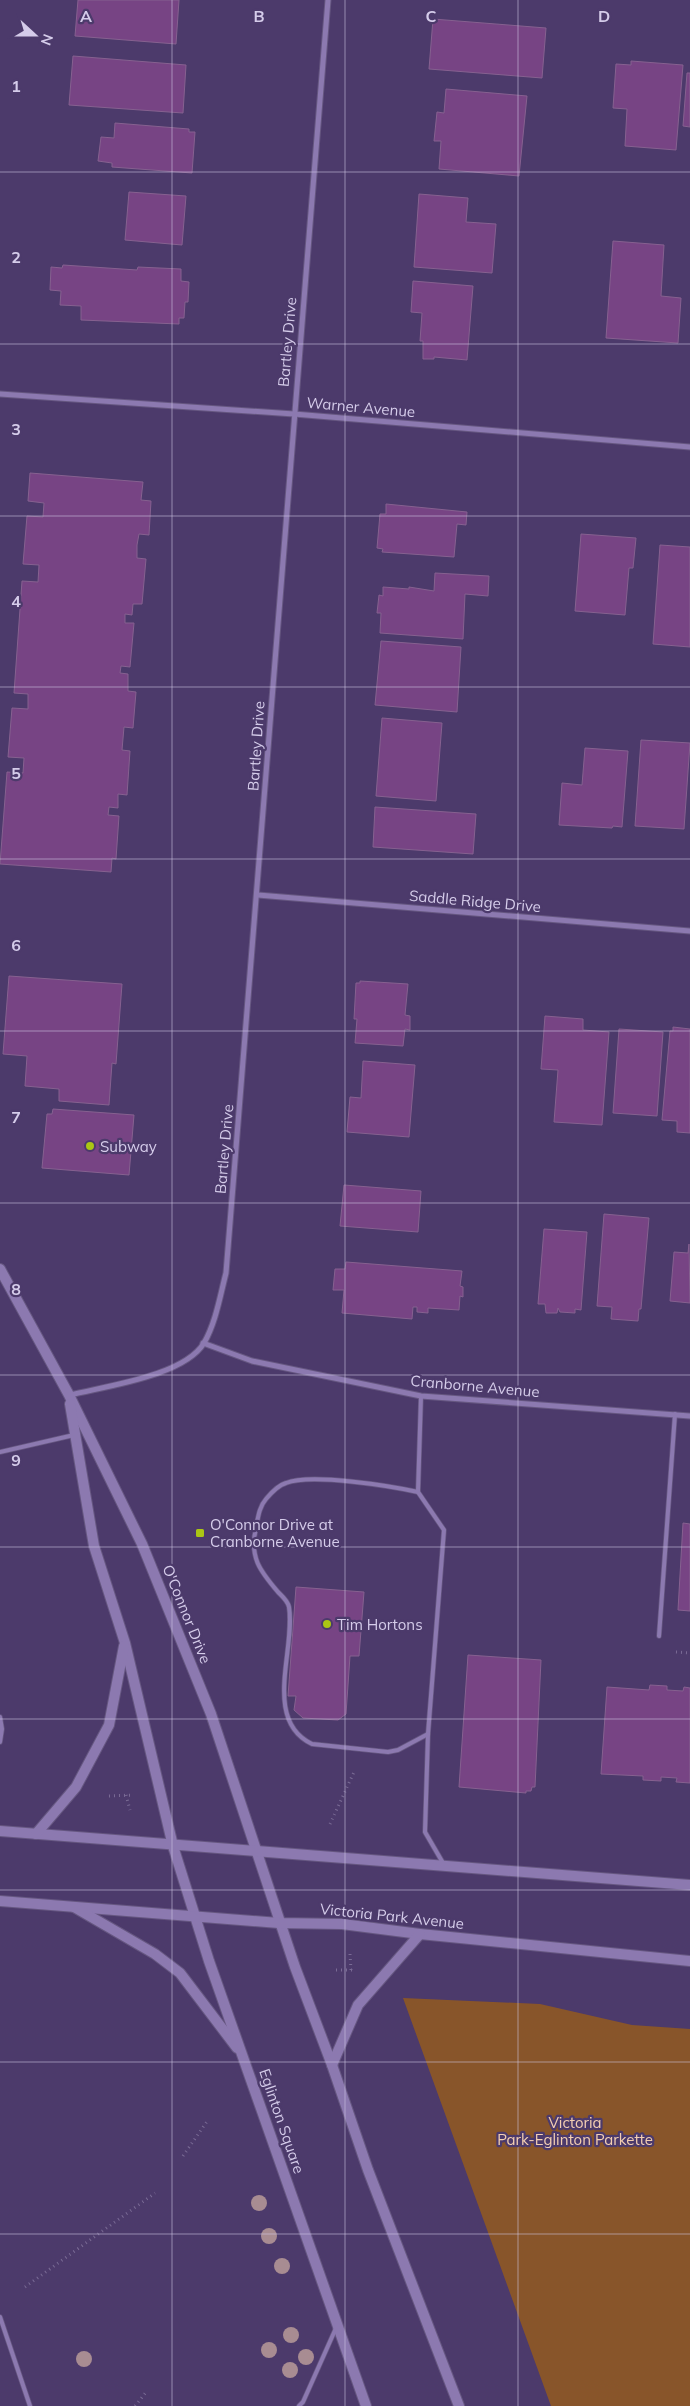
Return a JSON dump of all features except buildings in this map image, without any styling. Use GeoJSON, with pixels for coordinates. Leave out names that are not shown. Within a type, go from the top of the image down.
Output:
{"type":"FeatureCollection","features":[{"type":"Feature","properties":{"kind":"main road","name":"O'Connor Drive"},"geometry":{"type":"LineString","coordinates":[[0,1269],[69,1395],[142,1544],[211,1714],[258,1852]]}},
{"type":"Feature","properties":{"kind":"main road","name":"O'Connor Drive"},"geometry":{"type":"LineString","coordinates":[[69,1395],[74,1436],[94,1546],[124,1643],[173,1846]]}},
{"type":"Feature","properties":{"kind":"main road"},"geometry":{"type":"LineString","coordinates":[[36,1834],[76,1787],[109,1725],[124,1643]]}},
{"type":"Feature","properties":{"kind":"main road"},"geometry":{"type":"LineString","coordinates":[[0,1831],[690,1885]]}},
{"type":"Feature","properties":{"kind":"main road","name":"Eglinton Square"},"geometry":{"type":"LineString","coordinates":[[173,1846],[243,2056],[366,2406]]}},
{"type":"Feature","properties":{"kind":"main road"},"geometry":{"type":"LineString","coordinates":[[258,1852],[279,1923],[332,2065],[368,2170],[459,2406]]}},
{"type":"Feature","properties":{"kind":"main road","name":"Victoria Park Avenue"},"geometry":{"type":"LineString","coordinates":[[0,1901],[279,1923],[342,1924],[420,1934],[690,1961]]}},
{"type":"Feature","properties":{"kind":"main road"},"geometry":{"type":"LineString","coordinates":[[72,1906],[155,1954],[180,1973],[243,2056]]}},
{"type":"Feature","properties":{"kind":"main road"},"geometry":{"type":"LineString","coordinates":[[332,2065],[358,2005],[420,1934]]}},
{"type":"Feature","properties":{"kind":"street","name":"Bartley Drive"},"geometry":{"type":"LineString","coordinates":[[69,1395],[156,1373],[184,1362],[192,1356],[204,1343],[217,1309],[226,1273],[258,895],[294,414],[328,0]]}},
{"type":"Feature","properties":{"kind":"street","name":"Warner Avenue"},"geometry":{"type":"LineString","coordinates":[[0,394],[294,414],[690,447]]}},
{"type":"Feature","properties":{"kind":"street","name":"Saddle Ridge Drive"},"geometry":{"type":"LineString","coordinates":[[258,895],[690,931]]}},
{"type":"Feature","properties":{"kind":"street","name":"Cranborne Avenue"},"geometry":{"type":"LineString","coordinates":[[204,1343],[252,1361],[421,1396],[690,1416]]}},
{"type":"Feature","properties":{"kind":"lane"},"geometry":{"type":"LineString","coordinates":[[421,1396],[418,1492],[444,1530],[428,1734],[425,1832],[444,1865]]}},
{"type":"Feature","properties":{"kind":"lane"},"geometry":{"type":"LineString","coordinates":[[659,1636],[675,1414]]}},
{"type":"Feature","properties":{"kind":"lane"},"geometry":{"type":"LineString","coordinates":[[0,1452],[74,1436]]}},
{"type":"Feature","properties":{"kind":"lane"},"geometry":{"type":"LineString","coordinates":[[418,1492],[391,1486],[305,1478],[284,1483],[265,1500],[260,1509],[254,1535],[254,1551],[257,1566],[289,1605],[283,1694],[291,1724],[301,1738],[312,1744],[388,1752],[398,1750],[428,1734]]}},
{"type":"Feature","properties":{"kind":"lane"},"geometry":{"type":"LineString","coordinates":[[0,1717],[0,1742]]}},
{"type":"Feature","properties":{"kind":"lane"},"geometry":{"type":"LineString","coordinates":[[0,2317],[30,2406]]}},
{"type":"Feature","properties":{"kind":"lane"},"geometry":{"type":"LineString","coordinates":[[299,2406],[303,2402],[338,2324]]}},
{"type":"Feature","properties":{"kind":"path"},"geometry":{"type":"LineString","coordinates":[[330,1824],[357,1766]]}},
{"type":"Feature","properties":{"kind":"path"},"geometry":{"type":"LineString","coordinates":[[109,1796],[126,1795],[130,1810]]}},
{"type":"Feature","properties":{"kind":"path"},"geometry":{"type":"LineString","coordinates":[[350,1954],[351,1970]]}},
{"type":"Feature","properties":{"kind":"path"},"geometry":{"type":"LineString","coordinates":[[183,2156],[208,2120]]}},
{"type":"Feature","properties":{"kind":"path"},"geometry":{"type":"LineString","coordinates":[[25,2287],[155,2193]]}},
{"type":"Feature","properties":{"kind":"path"},"geometry":{"type":"LineString","coordinates":[[135,2406],[147,2391]]}},
{"type":"Feature","properties":{"kind":"green space","name":"Victoria Park-Eglinton Parkette"},"geometry":{"type":"Polygon","coordinates":[[[403,1998],[540,2004],[632,2025],[690,2029],[690,2406],[551,2406],[403,1998]]]}},
{"type":"Feature","properties":{"kind":"place","name":"Subway"},"geometry":{"type":"Point","coordinates":[90,1146]}},
{"type":"Feature","properties":{"kind":"place","name":"O'Connor Drive at Cranborne Avenue"},"geometry":{"type":"Point","coordinates":[200,1533]}},
{"type":"Feature","properties":{"kind":"place","name":"Tim Hortons"},"geometry":{"type":"Point","coordinates":[327,1624]}}]}
